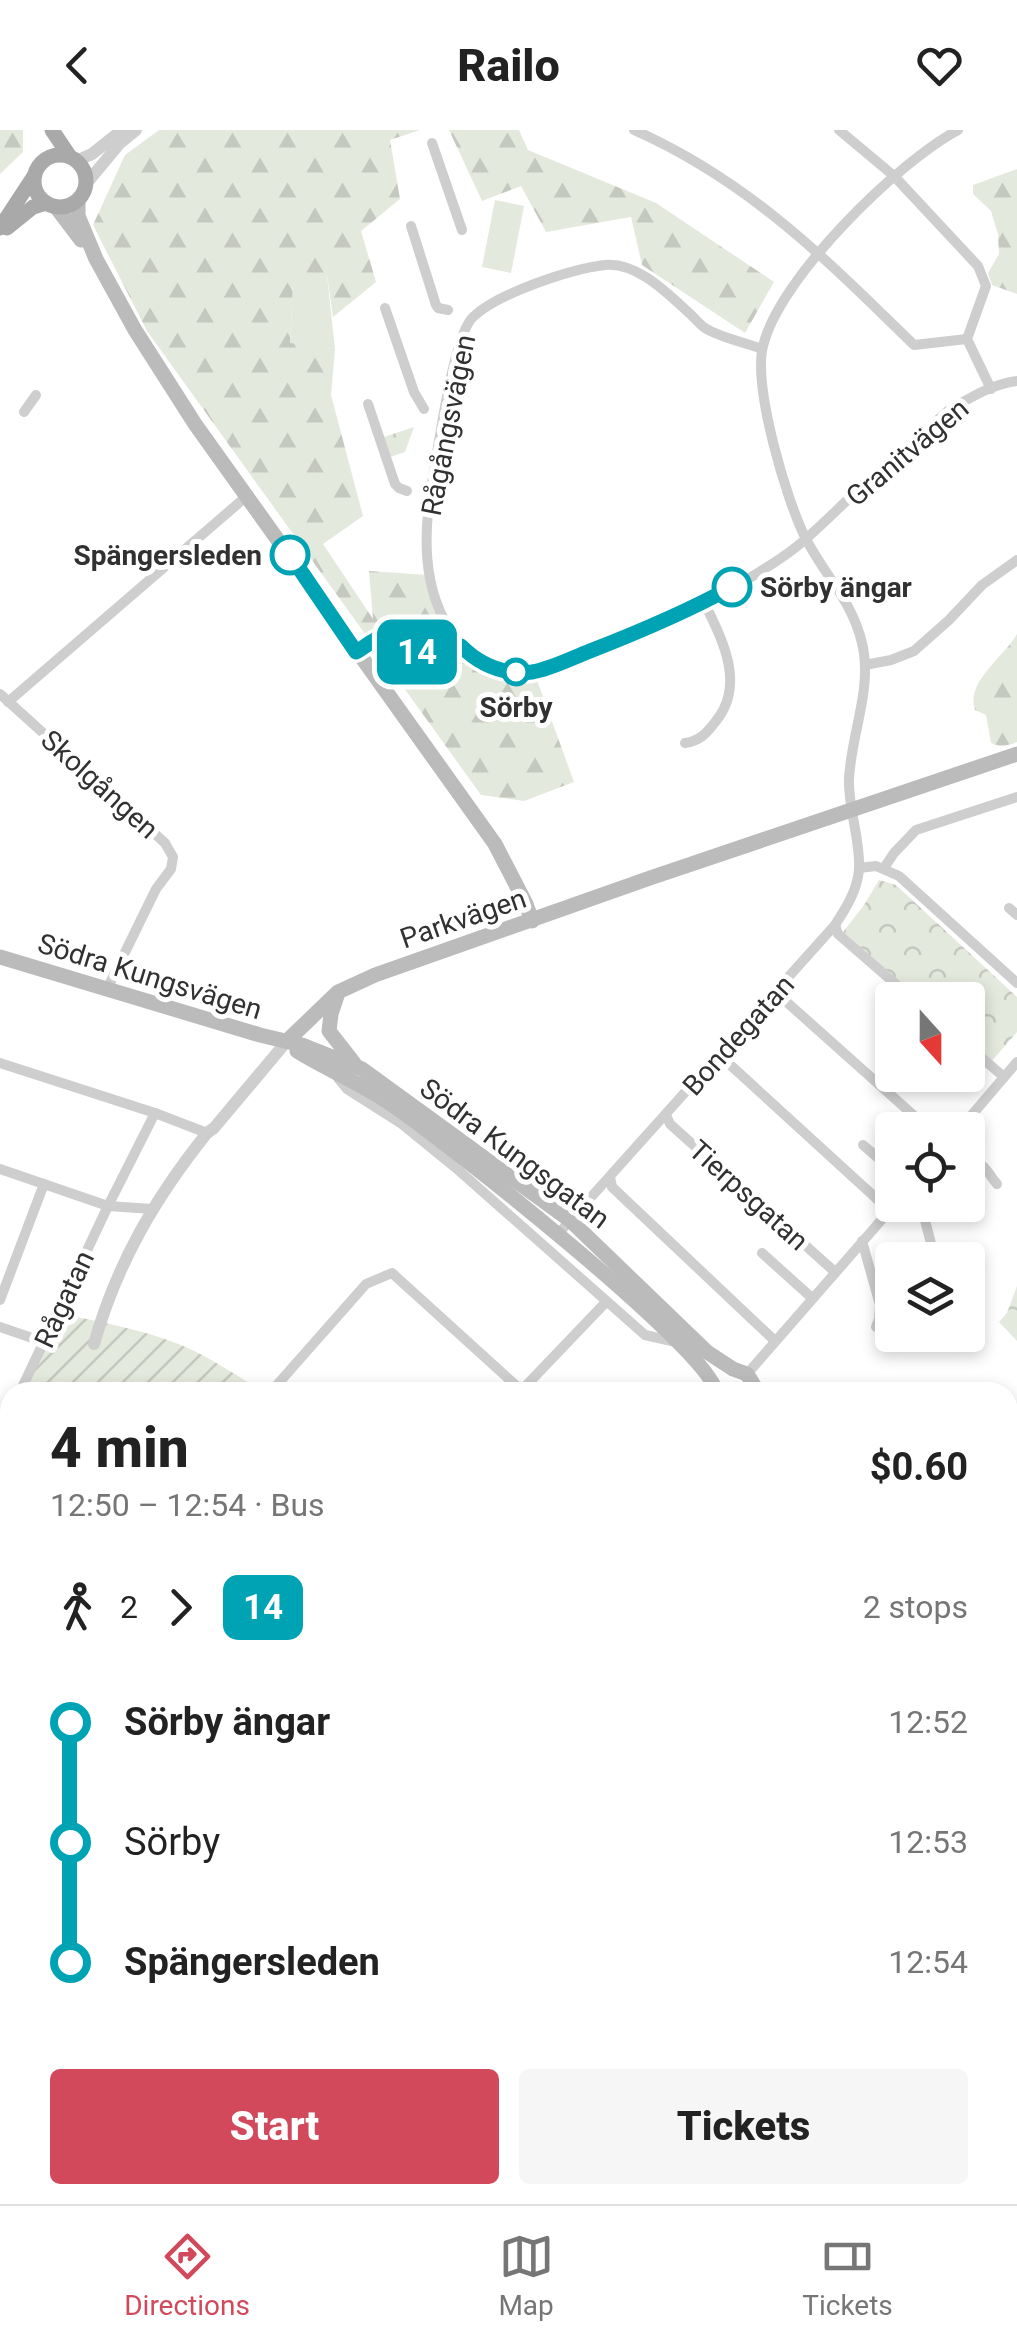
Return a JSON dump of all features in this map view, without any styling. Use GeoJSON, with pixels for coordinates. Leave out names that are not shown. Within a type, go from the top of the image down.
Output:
{"type":"FeatureCollection","features":[{"type":"Feature","properties":{"kind":"main road"},"geometry":{"type":"LineString","coordinates":[[49,130],[86,176],[78,200],[78,216],[135,330],[175,393],[494,844],[532,921]]}},
{"type":"Feature","properties":{"kind":"main road"},"geometry":{"type":"LineString","coordinates":[[0,230],[44,160],[49,130]]}},
{"type":"Feature","properties":{"kind":"main road"},"geometry":{"type":"LineString","coordinates":[[44,160],[61,155],[73,159]]}},
{"type":"Feature","properties":{"kind":"main road"},"geometry":{"type":"LineString","coordinates":[[34,176],[38,196],[51,205],[96,258]]}},
{"type":"Feature","properties":{"kind":"main road"},"geometry":{"type":"LineString","coordinates":[[0,230],[25,213],[78,200]]}},
{"type":"Feature","properties":{"kind":"main road","name":"Parkvägen"},"geometry":{"type":"LineString","coordinates":[[287,1042],[338,992],[375,974],[1017,754]]}},
{"type":"Feature","properties":{"kind":"main road","name":"Södra Kungsvägen"},"geometry":{"type":"LineString","coordinates":[[0,958],[287,1042]]}},
{"type":"Feature","properties":{"kind":"main road"},"geometry":{"type":"LineString","coordinates":[[338,992],[329,1031],[356,1066]]}},
{"type":"Feature","properties":{"kind":"main road","name":"Södra Kungsgatan"},"geometry":{"type":"LineString","coordinates":[[287,1042],[356,1066],[571,1221],[707,1352],[748,1382]]}},
{"type":"Feature","properties":{"kind":"main road","name":"Södra Kungsgatan"},"geometry":{"type":"LineString","coordinates":[[287,1042],[298,1053],[390,1103],[558,1234],[678,1342],[712,1382]]}},
{"type":"Feature","properties":{"kind":"main road","name":"Södra Kungsgatan"},"geometry":{"type":"LineString","coordinates":[[718,1382],[720,1376],[745,1382]]}},
{"type":"Feature","properties":{"kind":"street"},"geometry":{"type":"LineString","coordinates":[[73,159],[92,154],[122,130]]}},
{"type":"Feature","properties":{"kind":"street"},"geometry":{"type":"LineString","coordinates":[[86,184],[136,130]]}},
{"type":"Feature","properties":{"kind":"street"},"geometry":{"type":"LineString","coordinates":[[634,130],[746,192],[818,252],[914,345],[967,339]]}},
{"type":"Feature","properties":{"kind":"street"},"geometry":{"type":"LineString","coordinates":[[839,130],[894,176],[978,266],[986,286],[967,339],[991,388]]}},
{"type":"Feature","properties":{"kind":"street"},"geometry":{"type":"LineString","coordinates":[[762,349],[773,316],[818,252],[894,176],[934,143],[958,130]]}},
{"type":"Feature","properties":{"kind":"street"},"geometry":{"type":"LineString","coordinates":[[432,143],[462,230]]}},
{"type":"Feature","properties":{"kind":"street"},"geometry":{"type":"LineString","coordinates":[[411,226],[436,305],[448,310]]}},
{"type":"Feature","properties":{"kind":"street","name":"Rågångsvägen"},"geometry":{"type":"LineString","coordinates":[[762,349],[704,328],[647,278],[610,264],[559,274],[475,315],[461,339],[454,366],[428,506],[427,548],[434,598],[442,619],[471,656],[488,666],[534,672],[704,602],[775,562],[806,539]]}},
{"type":"Feature","properties":{"kind":"street"},"geometry":{"type":"LineString","coordinates":[[385,308],[414,392],[424,409]]}},
{"type":"Feature","properties":{"kind":"street","name":"Bondegatan"},"geometry":{"type":"LineString","coordinates":[[558,1234],[724,1052],[835,925],[852,899],[859,868],[849,780],[864,686],[864,648],[850,606],[806,539],[774,447],[763,396],[762,349]]}},
{"type":"Feature","properties":{"kind":"street","name":"Granitvägen"},"geometry":{"type":"LineString","coordinates":[[806,539],[949,410],[991,388],[1017,381]]}},
{"type":"Feature","properties":{"kind":"street"},"geometry":{"type":"LineString","coordinates":[[24,412],[36,395]]}},
{"type":"Feature","properties":{"kind":"street"},"geometry":{"type":"LineString","coordinates":[[368,404],[395,484],[407,491]]}},
{"type":"Feature","properties":{"kind":"street"},"geometry":{"type":"LineString","coordinates":[[4,698],[248,495]]}},
{"type":"Feature","properties":{"kind":"street"},"geometry":{"type":"LineString","coordinates":[[864,665],[914,651],[982,586],[1017,560]]}},
{"type":"Feature","properties":{"kind":"street"},"geometry":{"type":"LineString","coordinates":[[685,743],[706,734],[729,704],[729,663],[704,602]]}},
{"type":"Feature","properties":{"kind":"street","name":"Skolgången"},"geometry":{"type":"LineString","coordinates":[[4,698],[166,842],[174,856],[171,870],[156,889],[107,989]]}},
{"type":"Feature","properties":{"kind":"street"},"geometry":{"type":"LineString","coordinates":[[884,868],[916,830],[1017,797]]}},
{"type":"Feature","properties":{"kind":"street"},"geometry":{"type":"LineString","coordinates":[[859,868],[876,866],[899,876],[1017,982]]}},
{"type":"Feature","properties":{"kind":"street"},"geometry":{"type":"LineString","coordinates":[[835,925],[838,934],[893,982]]}},
{"type":"Feature","properties":{"kind":"street"},"geometry":{"type":"LineString","coordinates":[[778,990],[781,998],[910,1112]]}},
{"type":"Feature","properties":{"kind":"street","name":"Parkvägen"},"geometry":{"type":"LineString","coordinates":[[94,1344],[120,1272],[172,1176],[287,1042]]}},
{"type":"Feature","properties":{"kind":"street"},"geometry":{"type":"LineString","coordinates":[[724,1052],[726,1061],[875,1194]]}},
{"type":"Feature","properties":{"kind":"street"},"geometry":{"type":"LineString","coordinates":[[985,1061],[1004,1077]]}},
{"type":"Feature","properties":{"kind":"street"},"geometry":{"type":"LineString","coordinates":[[974,1112],[1017,1062]]}},
{"type":"Feature","properties":{"kind":"street"},"geometry":{"type":"LineString","coordinates":[[0,1063],[207,1133]]}},
{"type":"Feature","properties":{"kind":"street","name":"Södra Kungsgatan"},"geometry":{"type":"LineString","coordinates":[[331,1070],[347,1088],[402,1124],[456,1168],[644,1335],[678,1342]]}},
{"type":"Feature","properties":{"kind":"street","name":"Rågatan"},"geometry":{"type":"LineString","coordinates":[[25,1382],[155,1113]]}},
{"type":"Feature","properties":{"kind":"street","name":"Tierpsgatan"},"geometry":{"type":"LineString","coordinates":[[666,1115],[670,1124],[835,1272]]}},
{"type":"Feature","properties":{"kind":"street"},"geometry":{"type":"LineString","coordinates":[[862,1145],[875,1156]]}},
{"type":"Feature","properties":{"kind":"street"},"geometry":{"type":"LineString","coordinates":[[0,1169],[108,1206],[152,1209]]}},
{"type":"Feature","properties":{"kind":"street"},"geometry":{"type":"LineString","coordinates":[[985,1169],[997,1184]]}},
{"type":"Feature","properties":{"kind":"street"},"geometry":{"type":"LineString","coordinates":[[610,1177],[612,1186],[775,1341]]}},
{"type":"Feature","properties":{"kind":"street"},"geometry":{"type":"LineString","coordinates":[[0,1300],[44,1184]]}},
{"type":"Feature","properties":{"kind":"street"},"geometry":{"type":"LineString","coordinates":[[750,1382],[775,1341],[879,1222]]}},
{"type":"Feature","properties":{"kind":"street"},"geometry":{"type":"LineString","coordinates":[[862,1241],[875,1287]]}},
{"type":"Feature","properties":{"kind":"street"},"geometry":{"type":"LineString","coordinates":[[762,1254],[812,1298]]}},
{"type":"Feature","properties":{"kind":"street"},"geometry":{"type":"LineString","coordinates":[[286,1382],[366,1284],[392,1274],[510,1382]]}},
{"type":"Feature","properties":{"kind":"street"},"geometry":{"type":"LineString","coordinates":[[530,1382],[606,1302]]}},
{"type":"Feature","properties":{"kind":"street"},"geometry":{"type":"LineString","coordinates":[[0,1327],[44,1342]]}},
{"type":"Feature","properties":{"kind":"green space"},"geometry":{"type":"Polygon","coordinates":[[[0,130],[23,130],[23,152],[0,174],[0,130]]]}},
{"type":"Feature","properties":{"kind":"green space"},"geometry":{"type":"Polygon","coordinates":[[[159,130],[420,130],[390,140],[400,199],[361,231],[376,282],[333,317],[327,275],[293,285],[290,343],[335,349],[331,395],[363,516],[323,544],[373,619],[369,571],[429,575],[434,598],[478,662],[534,672],[574,782],[524,801],[481,795],[147,331],[93,225],[125,155],[159,130]]]}},
{"type":"Feature","properties":{"kind":"green space"},"geometry":{"type":"Polygon","coordinates":[[[449,130],[519,130],[528,150],[656,203],[774,282],[745,333],[642,265],[631,217],[546,232],[521,186],[482,201],[449,130]]]}},
{"type":"Feature","properties":{"kind":"green space"},"geometry":{"type":"Polygon","coordinates":[[[1017,169],[1017,294],[992,285],[988,273],[999,254],[998,234],[991,211],[973,194],[973,185],[1017,169]]]}},
{"type":"Feature","properties":{"kind":"green space"},"geometry":{"type":"Polygon","coordinates":[[[495,200],[524,206],[511,273],[482,267],[495,200]]]}},
{"type":"Feature","properties":{"kind":"green space"},"geometry":{"type":"Polygon","coordinates":[[[327,275],[335,349],[290,344],[293,284],[327,275]]]}},
{"type":"Feature","properties":{"kind":"green space"},"geometry":{"type":"Polygon","coordinates":[[[414,427],[405,452],[387,458],[381,438],[414,427]]]}},
{"type":"Feature","properties":{"kind":"green space"},"geometry":{"type":"Polygon","coordinates":[[[1017,634],[1017,742],[998,745],[991,743],[986,715],[975,710],[973,700],[980,680],[1017,634]]]}},
{"type":"Feature","properties":{"kind":"green space"},"geometry":{"type":"Polygon","coordinates":[[[879,880],[896,885],[1017,997],[1017,1032],[991,1062],[985,1057],[985,982],[900,982],[843,932],[879,880]]]}},
{"type":"Feature","properties":{"kind":"green space"},"geometry":{"type":"Polygon","coordinates":[[[1017,1286],[1017,1341],[999,1322],[1007,1313],[1017,1286]]]}},
{"type":"Feature","properties":{"kind":"green space"},"geometry":{"type":"Polygon","coordinates":[[[58,1313],[136,1330],[181,1345],[248,1382],[27,1382],[58,1313]]]}},
{"type":"Feature","properties":{"kind":"bus line","name":"14"},"geometry":{"type":"LineString","coordinates":[[290,555],[356,652],[378,638],[390,636],[433,662],[445,661],[461,646],[478,662],[516,672],[534,672],[557,664],[677,615],[732,587]]}},
{"type":"Feature","properties":{"kind":"place","name":"Spängersleden"},"geometry":{"type":"Point","coordinates":[290,555]}},
{"type":"Feature","properties":{"kind":"place","name":"Sörby ängar"},"geometry":{"type":"Point","coordinates":[732,587]}},
{"type":"Feature","properties":{"kind":"place","name":"Sörby"},"geometry":{"type":"Point","coordinates":[516,672]}}]}
